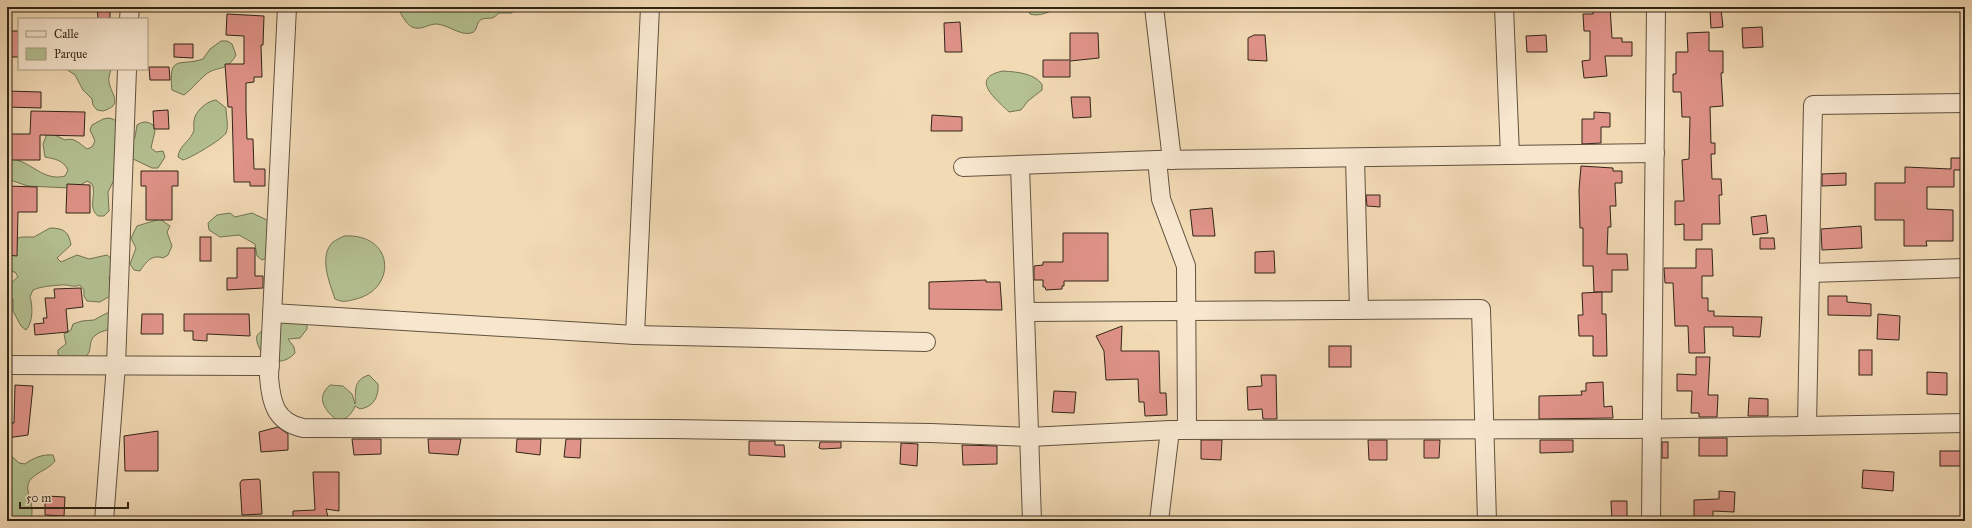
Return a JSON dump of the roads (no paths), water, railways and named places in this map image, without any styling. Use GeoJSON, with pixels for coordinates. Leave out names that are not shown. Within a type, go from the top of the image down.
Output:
{"type":"FeatureCollection","features":[{"type":"Feature","properties":{"kind":"street"},"geometry":{"type":"LineString","coordinates":[[129,18],[130,7]]}},
{"type":"Feature","properties":{"kind":"street"},"geometry":{"type":"LineString","coordinates":[[287,7],[272,313],[270,390],[271,400],[282,420],[293,426],[303,428],[671,429],[931,433],[1029,437],[1178,430],[1484,428],[1652,429],[1965,423]]}},
{"type":"Feature","properties":{"kind":"street"},"geometry":{"type":"LineString","coordinates":[[635,335],[650,7]]}},
{"type":"Feature","properties":{"kind":"street"},"geometry":{"type":"LineString","coordinates":[[1154,7],[1164,160],[1161,199],[1186,266],[1186,311],[1178,430],[1159,521]]}},
{"type":"Feature","properties":{"kind":"street"},"geometry":{"type":"LineString","coordinates":[[1504,7],[1510,155]]}},
{"type":"Feature","properties":{"kind":"street"},"geometry":{"type":"LineString","coordinates":[[1652,521],[1656,7]]}},
{"type":"Feature","properties":{"kind":"street"},"geometry":{"type":"LineString","coordinates":[[104,521],[116,365],[127,70]]}},
{"type":"Feature","properties":{"kind":"street"},"geometry":{"type":"LineString","coordinates":[[1807,426],[1813,106],[1965,103]]}},
{"type":"Feature","properties":{"kind":"street"},"geometry":{"type":"LineString","coordinates":[[963,167],[1164,160],[1655,153]]}},
{"type":"Feature","properties":{"kind":"street"},"geometry":{"type":"LineString","coordinates":[[1355,158],[1359,310]]}},
{"type":"Feature","properties":{"kind":"street"},"geometry":{"type":"LineString","coordinates":[[1020,165],[1032,521]]}},
{"type":"Feature","properties":{"kind":"street"},"geometry":{"type":"LineString","coordinates":[[1810,273],[1965,268]]}},
{"type":"Feature","properties":{"kind":"street"},"geometry":{"type":"LineString","coordinates":[[1025,312],[1481,309],[1487,521]]}},
{"type":"Feature","properties":{"kind":"street"},"geometry":{"type":"LineString","coordinates":[[272,313],[635,335],[926,342]]}},
{"type":"Feature","properties":{"kind":"street"},"geometry":{"type":"LineString","coordinates":[[7,365],[270,366]]}}]}
